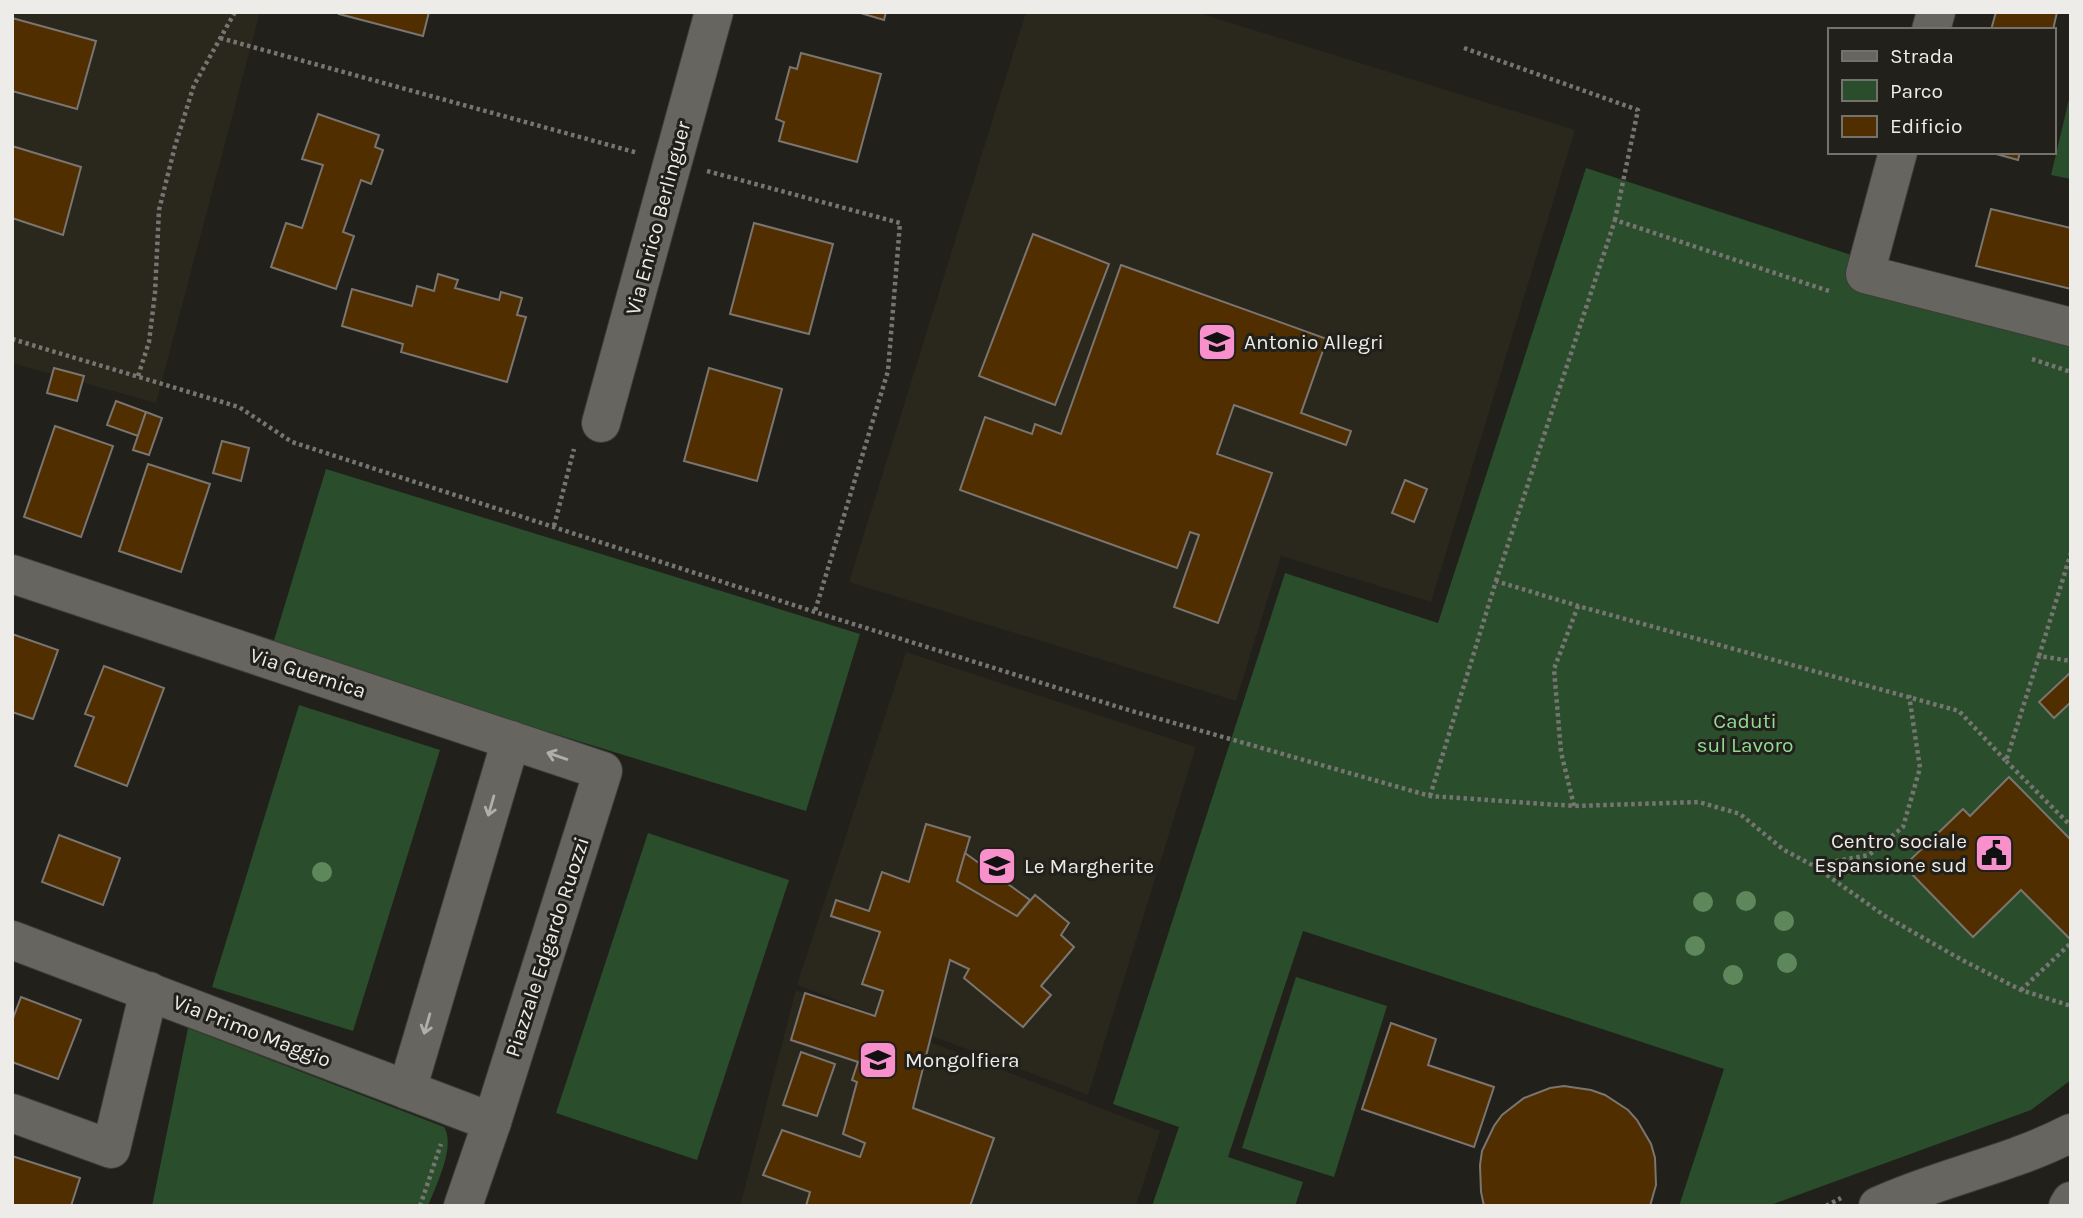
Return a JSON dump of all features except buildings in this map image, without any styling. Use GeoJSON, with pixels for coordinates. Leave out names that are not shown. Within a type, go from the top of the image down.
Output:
{"type":"FeatureCollection","features":[{"type":"Feature","properties":{"kind":"street","name":"Via Enrico Berlinguer"},"geometry":{"type":"LineString","coordinates":[[601,423],[714,12]]}},
{"type":"Feature","properties":{"kind":"street"},"geometry":{"type":"LineString","coordinates":[[1897,154],[1865,274],[2071,327]]}},
{"type":"Feature","properties":{"kind":"street","name":"Via Guernica"},"geometry":{"type":"LineString","coordinates":[[12,574],[603,771]]}},
{"type":"Feature","properties":{"kind":"street"},"geometry":{"type":"LineString","coordinates":[[407,1090],[511,740]]}},
{"type":"Feature","properties":{"kind":"street","name":"Piazzale Edgardo Ruozzi"},"geometry":{"type":"LineString","coordinates":[[463,1206],[603,771]]}},
{"type":"Feature","properties":{"kind":"street","name":"Via Primo Maggio"},"geometry":{"type":"LineString","coordinates":[[12,940],[492,1122]]}},
{"type":"Feature","properties":{"kind":"street"},"geometry":{"type":"LineString","coordinates":[[12,1113],[111,1150],[149,991]]}},
{"type":"Feature","properties":{"kind":"street"},"geometry":{"type":"LineString","coordinates":[[1878,1206],[1926,1186],[2044,1147],[2071,1133]]}},
{"type":"Feature","properties":{"kind":"street"},"geometry":{"type":"LineString","coordinates":[[2068,1206],[2071,1201]]}},
{"type":"Feature","properties":{"kind":"path"},"geometry":{"type":"LineString","coordinates":[[138,376],[149,342],[155,293],[159,210],[175,146],[194,85],[235,12]]}},
{"type":"Feature","properties":{"kind":"path"},"geometry":{"type":"LineString","coordinates":[[1430,796],[1496,581],[1615,220],[1638,110],[1464,48]]}},
{"type":"Feature","properties":{"kind":"path"},"geometry":{"type":"LineString","coordinates":[[1615,220],[1833,293]]}},
{"type":"Feature","properties":{"kind":"path"},"geometry":{"type":"LineString","coordinates":[[12,340],[239,407],[292,442],[815,611],[1125,709],[1430,796],[1574,806],[1699,802],[1740,814],[1784,850],[1814,866],[1885,916],[2021,990],[2071,1006]]}},
{"type":"Feature","properties":{"kind":"path"},"geometry":{"type":"LineString","coordinates":[[2031,359],[2071,372]]}},
{"type":"Feature","properties":{"kind":"path"},"geometry":{"type":"LineString","coordinates":[[554,526],[579,430],[601,423]]}},
{"type":"Feature","properties":{"kind":"path"},"geometry":{"type":"LineString","coordinates":[[2006,761],[2071,553]]}},
{"type":"Feature","properties":{"kind":"path"},"geometry":{"type":"LineString","coordinates":[[1496,581],[1959,711],[2071,826]]}},
{"type":"Feature","properties":{"kind":"path"},"geometry":{"type":"LineString","coordinates":[[1574,806],[1561,752],[1554,669],[1578,606]]}},
{"type":"Feature","properties":{"kind":"path"},"geometry":{"type":"LineString","coordinates":[[2039,656],[2071,661]]}},
{"type":"Feature","properties":{"kind":"path"},"geometry":{"type":"LineString","coordinates":[[1814,866],[1869,855],[1903,827],[1920,768],[1909,695]]}},
{"type":"Feature","properties":{"kind":"path"},"geometry":{"type":"LineString","coordinates":[[2021,990],[2071,943]]}},
{"type":"Feature","properties":{"kind":"path"},"geometry":{"type":"LineString","coordinates":[[419,1206],[453,1107]]}},
{"type":"Feature","properties":{"kind":"shaded area"},"geometry":{"type":"Polygon","coordinates":[[[12,12],[260,12],[156,403],[12,363],[12,12]]]}},
{"type":"Feature","properties":{"kind":"shaded area","name":"Antonio Allegri"},"geometry":{"type":"Polygon","coordinates":[[[1026,12],[1196,12],[1575,130],[1431,602],[1281,556],[1236,701],[849,582],[1026,12]]]}},
{"type":"Feature","properties":{"kind":"shaded area","name":"Le Margherite"},"geometry":{"type":"Polygon","coordinates":[[[906,652],[1196,747],[1088,1095],[797,985],[906,652]]]}},
{"type":"Feature","properties":{"kind":"shaded area","name":"Mongolfiera"},"geometry":{"type":"Polygon","coordinates":[[[796,990],[1160,1131],[1136,1206],[740,1206],[796,990]]]}},
{"type":"Feature","properties":{"kind":"green space"},"geometry":{"type":"Polygon","coordinates":[[[2071,91],[2071,179],[2051,175],[2071,91]]]}},
{"type":"Feature","properties":{"kind":"green space","name":"Caduti sul Lavoro"},"geometry":{"type":"Polygon","coordinates":[[[1586,168],[2071,327],[2071,1080],[2031,1110],[1768,1206],[1679,1206],[1724,1069],[1303,931],[1228,1157],[1303,1182],[1295,1206],[1152,1206],[1179,1127],[1113,1104],[1285,573],[1438,623],[1586,168]]]}},
{"type":"Feature","properties":{"kind":"green space"},"geometry":{"type":"Polygon","coordinates":[[[326,469],[860,634],[806,811],[272,647],[326,469]]]}},
{"type":"Feature","properties":{"kind":"green space"},"geometry":{"type":"Polygon","coordinates":[[[299,705],[440,750],[353,1031],[212,987],[299,705]]]}},
{"type":"Feature","properties":{"kind":"green space"},"geometry":{"type":"Polygon","coordinates":[[[648,833],[789,880],[697,1160],[556,1113],[648,833]]]}},
{"type":"Feature","properties":{"kind":"green space"},"geometry":{"type":"Polygon","coordinates":[[[1296,977],[1387,1006],[1334,1177],[1242,1148],[1296,977]]]}},
{"type":"Feature","properties":{"kind":"green space"},"geometry":{"type":"Polygon","coordinates":[[[188,1028],[444,1127],[448,1144],[446,1155],[428,1206],[152,1206],[188,1028]]]}},
{"type":"Feature","properties":{"kind":"place","name":"Antonio Allegri"},"geometry":{"type":"Point","coordinates":[1217,342]}},
{"type":"Feature","properties":{"kind":"place","name":"Centro sociale Espansione sud"},"geometry":{"type":"Point","coordinates":[1994,853]}},
{"type":"Feature","properties":{"kind":"place","name":"Le Margherite"},"geometry":{"type":"Point","coordinates":[997,866]}},
{"type":"Feature","properties":{"kind":"place","name":"Mongolfiera"},"geometry":{"type":"Point","coordinates":[878,1060]}}]}
